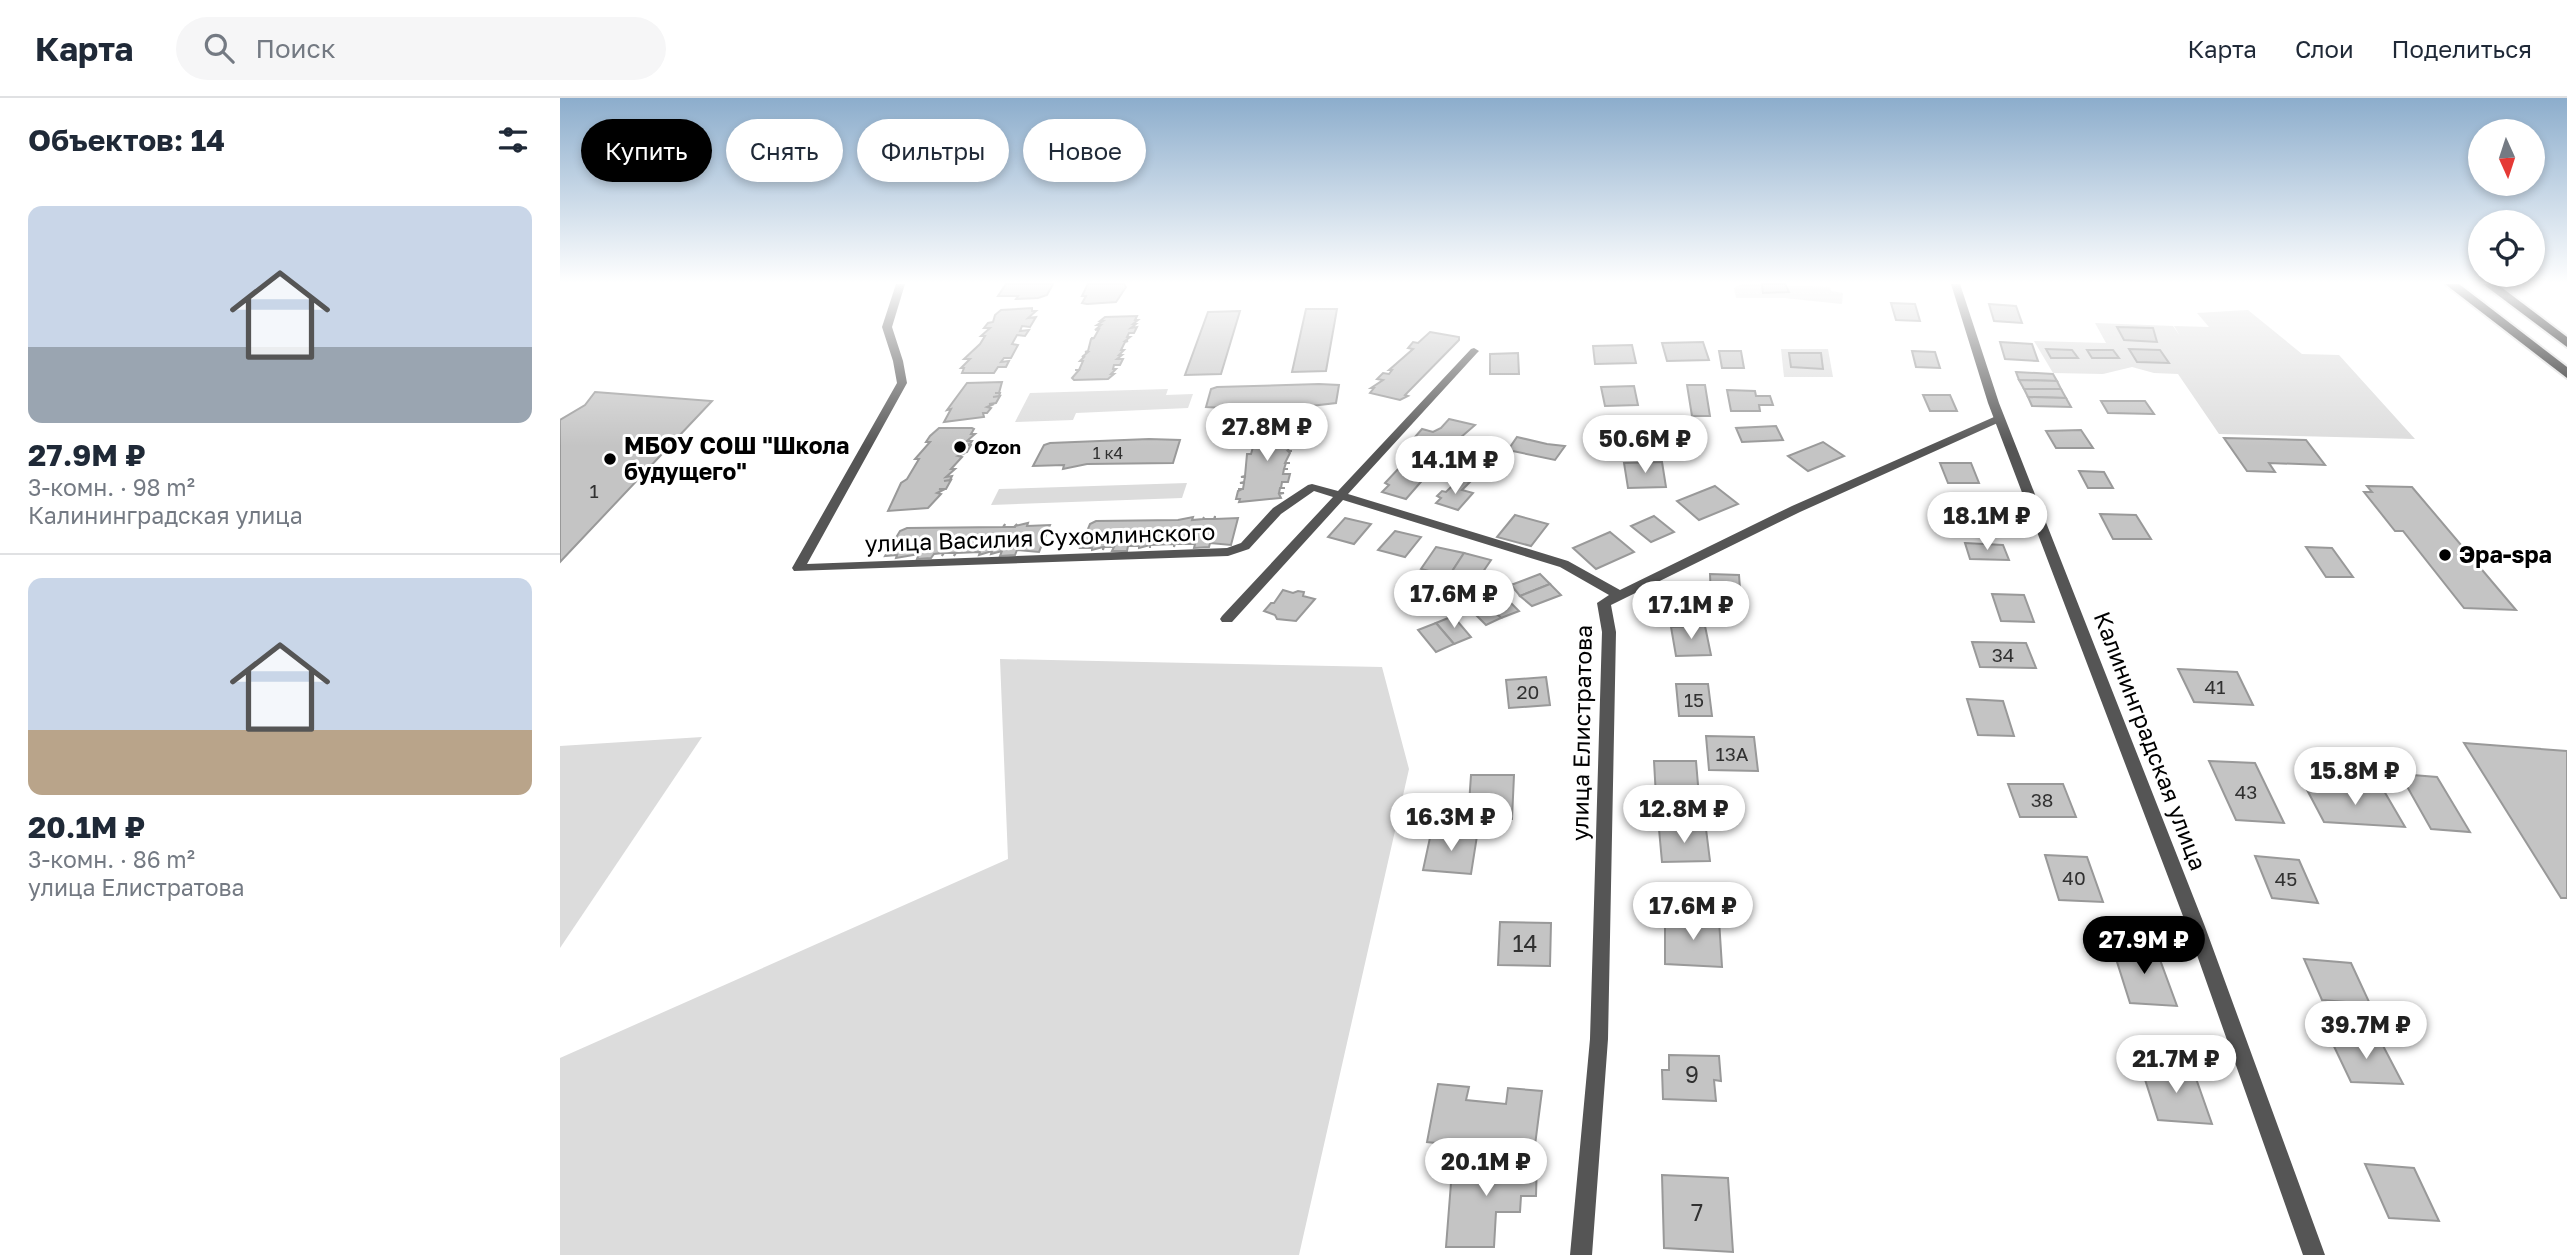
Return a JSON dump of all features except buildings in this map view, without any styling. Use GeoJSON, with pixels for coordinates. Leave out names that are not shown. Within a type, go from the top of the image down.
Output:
{"type":"FeatureCollection","features":[{"type":"Feature","properties":{"kind":"highway"},"geometry":{"type":"LineString","coordinates":[[2521,338],[2567,374]]}},
{"type":"Feature","properties":{"kind":"street","name":"улица Василия Сухомлинского"},"geometry":{"type":"LineString","coordinates":[[891,338],[902,383],[798,568],[1228,552],[1245,546],[1277,511],[1312,487],[1342,495]]}},
{"type":"Feature","properties":{"kind":"street","name":"Калининградская улица"},"geometry":{"type":"LineString","coordinates":[[1969,338],[1998,419],[2130,752],[2314,1255]]}},
{"type":"Feature","properties":{"kind":"street"},"geometry":{"type":"LineString","coordinates":[[1227,619],[1474,351]]}},
{"type":"Feature","properties":{"kind":"street"},"geometry":{"type":"LineString","coordinates":[[1342,495],[1564,564],[1620,596],[1796,509],[1998,419]]}},
{"type":"Feature","properties":{"kind":"street","name":"улица Елистратова"},"geometry":{"type":"LineString","coordinates":[[1581,1255],[1599,1039],[1609,632],[1604,603],[1620,596]]}},
{"type":"Feature","properties":{"kind":"shaded area"},"geometry":{"type":"Polygon","coordinates":[[[2103,338],[2282,338],[2302,354],[2339,355],[2415,439],[2219,434],[2178,374],[2154,373],[2132,367],[2103,374],[2053,373],[2034,341],[2106,343],[2103,338]]]}},
{"type":"Feature","properties":{"kind":"shaded area"},"geometry":{"type":"Polygon","coordinates":[[[1781,349],[1828,349],[1833,377],[1784,377],[1781,349]]]}},
{"type":"Feature","properties":{"kind":"shaded area"},"geometry":{"type":"Polygon","coordinates":[[[1168,389],[1166,395],[1193,394],[1188,408],[1076,413],[1073,420],[1015,422],[1030,393],[1168,389]]]}},
{"type":"Feature","properties":{"kind":"shaded area"},"geometry":{"type":"Polygon","coordinates":[[[1187,483],[1182,498],[991,505],[999,489],[1187,483]]]}},
{"type":"Feature","properties":{"kind":"shaded area"},"geometry":{"type":"Polygon","coordinates":[[[1000,659],[1382,667],[1409,769],[1299,1255],[560,1255],[560,1058],[1008,859],[1000,659]]]}},
{"type":"Feature","properties":{"kind":"shaded area"},"geometry":{"type":"Polygon","coordinates":[[[702,737],[560,948],[560,746],[702,737]]]}},
{"type":"Feature","properties":{"kind":"place","name":"Ozon"},"geometry":{"type":"Point","coordinates":[960,447]}},
{"type":"Feature","properties":{"kind":"place","name":"МБОУ СОШ \"Школа будущего\""},"geometry":{"type":"Point","coordinates":[610,459]}},
{"type":"Feature","properties":{"kind":"place","name":"Эра-spa"},"geometry":{"type":"Point","coordinates":[2445,555]}}]}
